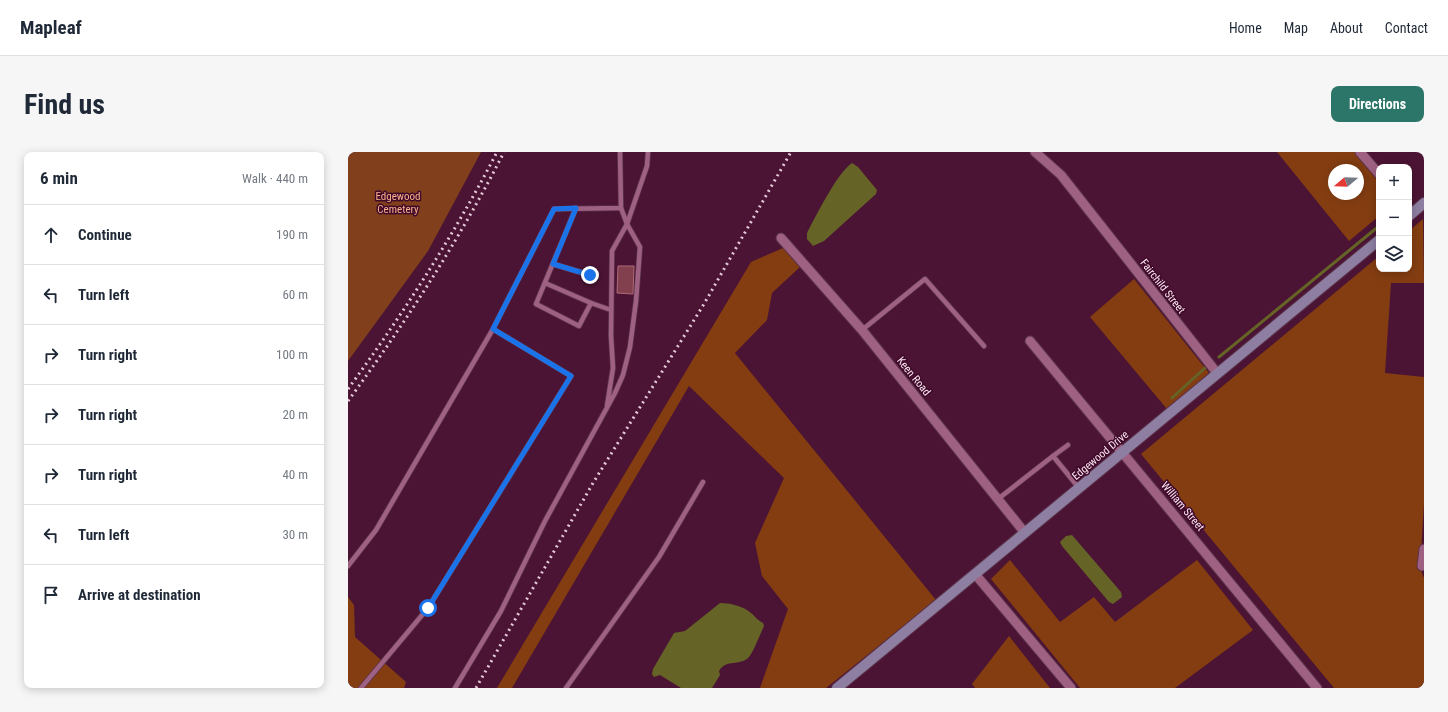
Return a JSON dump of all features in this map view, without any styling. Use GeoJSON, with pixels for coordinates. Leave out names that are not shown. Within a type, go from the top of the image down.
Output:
{"type":"FeatureCollection","features":[{"type":"Feature","properties":{"kind":"street","name":"Fairchild Street"},"geometry":{"type":"LineString","coordinates":[[1035,152],[1061,176],[1216,373]]}},
{"type":"Feature","properties":{"kind":"street"},"geometry":{"type":"LineString","coordinates":[[1360,152],[1376,171]]}},
{"type":"Feature","properties":{"kind":"street"},"geometry":{"type":"LineString","coordinates":[[1412,212],[1424,203]]}},
{"type":"Feature","properties":{"kind":"street","name":"Keen Road"},"geometry":{"type":"LineString","coordinates":[[782,238],[862,330],[1024,533]]}},
{"type":"Feature","properties":{"kind":"street","name":"Edgewood Drive"},"geometry":{"type":"LineString","coordinates":[[838,688],[1216,373],[1376,242]]}},
{"type":"Feature","properties":{"kind":"street","name":"William Street"},"geometry":{"type":"LineString","coordinates":[[1030,341],[1317,688]]}},
{"type":"Feature","properties":{"kind":"street"},"geometry":{"type":"LineString","coordinates":[[1422,566],[1424,549]]}},
{"type":"Feature","properties":{"kind":"street"},"geometry":{"type":"LineString","coordinates":[[975,574],[1071,688]]}},
{"type":"Feature","properties":{"kind":"lane"},"geometry":{"type":"LineString","coordinates":[[455,688],[504,604],[545,521],[576,467],[607,406],[615,394],[622,375],[630,347],[636,301],[640,247],[627,224],[621,208],[620,152]]}},
{"type":"Feature","properties":{"kind":"lane"},"geometry":{"type":"LineString","coordinates":[[607,406],[613,368],[611,310],[612,251],[627,224],[647,166],[648,152]]}},
{"type":"Feature","properties":{"kind":"lane"},"geometry":{"type":"LineString","coordinates":[[576,208],[536,304],[579,326],[591,302]]}},
{"type":"Feature","properties":{"kind":"lane"},"geometry":{"type":"LineString","coordinates":[[348,566],[376,530],[493,329],[554,209],[621,208]]}},
{"type":"Feature","properties":{"kind":"lane"},"geometry":{"type":"LineString","coordinates":[[553,264],[590,275]]}},
{"type":"Feature","properties":{"kind":"lane"},"geometry":{"type":"LineString","coordinates":[[862,330],[924,279],[984,346]]}},
{"type":"Feature","properties":{"kind":"lane"},"geometry":{"type":"LineString","coordinates":[[545,283],[611,310]]}},
{"type":"Feature","properties":{"kind":"lane"},"geometry":{"type":"LineString","coordinates":[[361,688],[428,608],[571,376],[493,329]]}},
{"type":"Feature","properties":{"kind":"lane"},"geometry":{"type":"LineString","coordinates":[[998,499],[1068,445]]}},
{"type":"Feature","properties":{"kind":"lane"},"geometry":{"type":"LineString","coordinates":[[1053,456],[1079,488]]}},
{"type":"Feature","properties":{"kind":"lane"},"geometry":{"type":"LineString","coordinates":[[566,688],[659,557],[703,482]]}},
{"type":"Feature","properties":{"kind":"green space","name":"Edgewood Cemetery"},"geometry":{"type":"Polygon","coordinates":[[[348,152],[481,152],[428,251],[348,361],[348,152]]]}},
{"type":"Feature","properties":{"kind":"shaded area"},"geometry":{"type":"Polygon","coordinates":[[[1277,152],[1356,152],[1376,176],[1376,218],[1349,241],[1277,152]]]}},
{"type":"Feature","properties":{"kind":"shaded area"},"geometry":{"type":"Polygon","coordinates":[[[852,163],[858,167],[877,190],[876,194],[824,241],[813,246],[807,239],[807,233],[834,185],[846,168],[852,163]]]}},
{"type":"Feature","properties":{"kind":"shaded area"},"geometry":{"type":"Polygon","coordinates":[[[1423,219],[1424,283],[1391,283],[1385,373],[1424,377],[1424,504],[1420,568],[1424,578],[1424,688],[1334,688],[1141,454],[1376,258],[1376,272],[1412,272],[1412,228],[1423,219]]]}},
{"type":"Feature","properties":{"kind":"shaded area"},"geometry":{"type":"Polygon","coordinates":[[[783,248],[800,267],[772,293],[767,320],[735,353],[936,600],[826,688],[760,688],[788,609],[762,576],[755,543],[784,478],[689,386],[512,688],[497,688],[751,262],[783,248]]]}},
{"type":"Feature","properties":{"kind":"shaded area"},"geometry":{"type":"Polygon","coordinates":[[[1134,279],[1209,373],[1167,409],[1090,317],[1134,279]]]}},
{"type":"Feature","properties":{"kind":"shaded area"},"geometry":{"type":"Polygon","coordinates":[[[1072,535],[1121,592],[1122,597],[1113,604],[1109,602],[1062,546],[1060,542],[1066,536],[1072,535]]]}},
{"type":"Feature","properties":{"kind":"shaded area"},"geometry":{"type":"Polygon","coordinates":[[[1010,560],[1060,622],[1094,597],[1115,622],[1197,560],[1253,630],[1175,688],[1080,688],[991,579],[1010,560]]]}},
{"type":"Feature","properties":{"kind":"shaded area"},"geometry":{"type":"Polygon","coordinates":[[[348,597],[354,605],[355,637],[406,682],[404,688],[348,688],[348,597]]]}},
{"type":"Feature","properties":{"kind":"shaded area"},"geometry":{"type":"Polygon","coordinates":[[[720,603],[732,604],[744,608],[763,623],[764,626],[749,657],[741,662],[729,663],[722,667],[719,671],[720,675],[712,688],[681,688],[660,675],[654,677],[652,674],[653,669],[674,633],[685,631],[720,603]]]}},
{"type":"Feature","properties":{"kind":"shaded area"},"geometry":{"type":"Polygon","coordinates":[[[1009,636],[1050,688],[975,688],[972,684],[1009,636]]]}},
{"type":"Feature","properties":{"kind":"building"},"geometry":{"type":"Polygon","coordinates":[[[618,266],[634,266],[633,294],[617,293],[618,266]]]}},
{"type":"Feature","properties":{"kind":"waterway"},"geometry":{"type":"LineString","coordinates":[[1219,357],[1376,228]]}},
{"type":"Feature","properties":{"kind":"waterway"},"geometry":{"type":"LineString","coordinates":[[1172,398],[1206,367]]}},
{"type":"Feature","properties":{"kind":"railway"},"geometry":{"type":"LineString","coordinates":[[348,389],[427,274],[481,183],[497,152]]}},
{"type":"Feature","properties":{"kind":"railway"},"geometry":{"type":"LineString","coordinates":[[348,401],[391,341],[431,280],[451,248],[504,152]]}},
{"type":"Feature","properties":{"kind":"railway"},"geometry":{"type":"LineString","coordinates":[[476,688],[593,483],[704,304],[791,152]]}},
{"type":"Feature","properties":{"kind":"route"},"geometry":{"type":"LineString","coordinates":[[428,608],[571,376],[493,329],[554,209],[576,208],[553,264],[590,275]]}}]}
